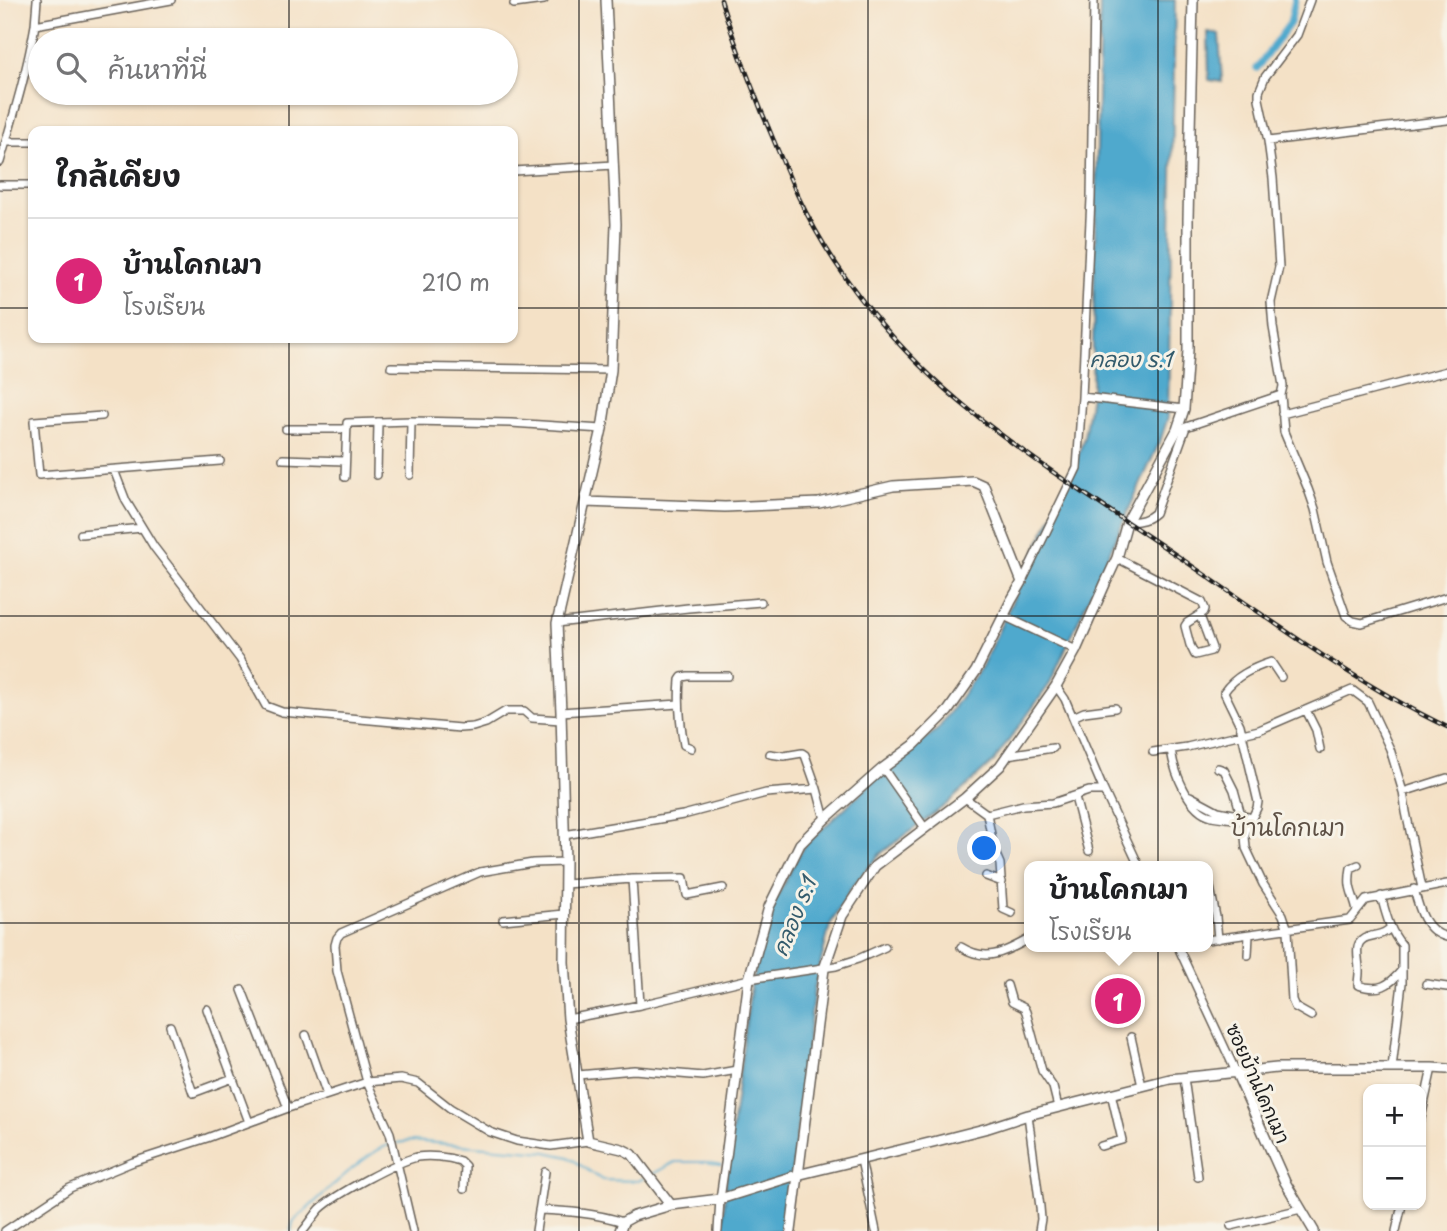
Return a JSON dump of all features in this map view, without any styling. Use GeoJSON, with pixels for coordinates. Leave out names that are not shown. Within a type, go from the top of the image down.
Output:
{"type":"FeatureCollection","features":[{"type":"Feature","properties":{"kind":"street"},"geometry":{"type":"LineString","coordinates":[[34,28],[37,0]]}},
{"type":"Feature","properties":{"kind":"street"},"geometry":{"type":"LineString","coordinates":[[35,25],[171,0]]}},
{"type":"Feature","properties":{"kind":"street"},"geometry":{"type":"LineString","coordinates":[[514,4],[544,0]]}},
{"type":"Feature","properties":{"kind":"street"},"geometry":{"type":"LineString","coordinates":[[588,1141],[568,1019],[564,962],[565,862],[557,623],[602,429],[611,370],[616,224],[606,0]]}},
{"type":"Feature","properties":{"kind":"street"},"geometry":{"type":"LineString","coordinates":[[718,1231],[749,979],[769,907],[800,844],[883,768],[914,745],[948,711],[976,671],[1007,618],[1077,468],[1091,198],[1094,0]]}},
{"type":"Feature","properties":{"kind":"street"},"geometry":{"type":"LineString","coordinates":[[1127,522],[1143,521],[1155,513],[1181,428],[1184,409],[1188,350],[1193,0]]}},
{"type":"Feature","properties":{"kind":"street"},"geometry":{"type":"LineString","coordinates":[[1310,0],[1297,35],[1265,77],[1259,92],[1273,178],[1279,267],[1271,302],[1283,386],[1281,395],[1284,432],[1315,509],[1327,562],[1346,616],[1362,623],[1447,597]]}},
{"type":"Feature","properties":{"kind":"street"},"geometry":{"type":"LineString","coordinates":[[0,162],[28,58]]}},
{"type":"Feature","properties":{"kind":"street"},"geometry":{"type":"LineString","coordinates":[[1268,141],[1447,120]]}},
{"type":"Feature","properties":{"kind":"street"},"geometry":{"type":"LineString","coordinates":[[6,142],[28,142]]}},
{"type":"Feature","properties":{"kind":"street"},"geometry":{"type":"LineString","coordinates":[[518,171],[614,165]]}},
{"type":"Feature","properties":{"kind":"street"},"geometry":{"type":"LineString","coordinates":[[0,185],[28,184]]}},
{"type":"Feature","properties":{"kind":"street"},"geometry":{"type":"LineString","coordinates":[[391,367],[611,370]]}},
{"type":"Feature","properties":{"kind":"street"},"geometry":{"type":"LineString","coordinates":[[1282,414],[1447,371]]}},
{"type":"Feature","properties":{"kind":"street"},"geometry":{"type":"LineString","coordinates":[[791,1231],[824,969],[842,916],[875,866],[965,798],[1000,766],[1056,686],[1117,558],[1127,522],[1181,428],[1281,395]]}},
{"type":"Feature","properties":{"kind":"street"},"geometry":{"type":"LineString","coordinates":[[1082,397],[1184,409]]}},
{"type":"Feature","properties":{"kind":"street"},"geometry":{"type":"LineString","coordinates":[[102,416],[34,421],[38,475],[220,461]]}},
{"type":"Feature","properties":{"kind":"street"},"geometry":{"type":"LineString","coordinates":[[410,475],[411,421]]}},
{"type":"Feature","properties":{"kind":"street"},"geometry":{"type":"LineString","coordinates":[[377,475],[378,422]]}},
{"type":"Feature","properties":{"kind":"street"},"geometry":{"type":"LineString","coordinates":[[345,477],[347,423],[511,423],[602,429]]}},
{"type":"Feature","properties":{"kind":"street"},"geometry":{"type":"LineString","coordinates":[[286,429],[347,429]]}},
{"type":"Feature","properties":{"kind":"street"},"geometry":{"type":"LineString","coordinates":[[283,459],[345,461]]}},
{"type":"Feature","properties":{"kind":"street"},"geometry":{"type":"LineString","coordinates":[[114,470],[126,501],[142,528],[240,659],[266,706],[282,712],[435,727],[473,727],[486,723],[506,710],[524,711],[532,718],[679,704]]}},
{"type":"Feature","properties":{"kind":"street"},"geometry":{"type":"LineString","coordinates":[[585,502],[724,507],[819,503],[893,486],[973,481],[984,486],[1022,582]]}},
{"type":"Feature","properties":{"kind":"street"},"geometry":{"type":"LineString","coordinates":[[81,534],[142,528]]}},
{"type":"Feature","properties":{"kind":"street"},"geometry":{"type":"LineString","coordinates":[[1117,558],[1199,600],[1204,612],[1185,626],[1195,655],[1211,651],[1212,648],[1200,616]]}},
{"type":"Feature","properties":{"kind":"street"},"geometry":{"type":"LineString","coordinates":[[557,623],[688,608],[761,603]]}},
{"type":"Feature","properties":{"kind":"street"},"geometry":{"type":"LineString","coordinates":[[1007,618],[1073,648]]}},
{"type":"Feature","properties":{"kind":"street"},"geometry":{"type":"LineString","coordinates":[[1281,677],[1271,662],[1230,682],[1224,692],[1240,724],[1258,802],[1245,836],[1246,848],[1263,884],[1283,915],[1288,930],[1292,1000],[1295,1007],[1311,1016]]}},
{"type":"Feature","properties":{"kind":"street"},"geometry":{"type":"LineString","coordinates":[[691,748],[684,745],[679,704],[680,680],[682,677],[728,676]]}},
{"type":"Feature","properties":{"kind":"street"},"geometry":{"type":"LineString","coordinates":[[1056,686],[1065,699],[1137,861]]}},
{"type":"Feature","properties":{"kind":"street"},"geometry":{"type":"LineString","coordinates":[[1153,752],[1259,730],[1352,690],[1368,702],[1390,749],[1403,792],[1419,907],[1430,927],[1436,933],[1447,937]]}},
{"type":"Feature","properties":{"kind":"street"},"geometry":{"type":"LineString","coordinates":[[1073,718],[1084,712],[1115,708]]}},
{"type":"Feature","properties":{"kind":"street"},"geometry":{"type":"LineString","coordinates":[[1306,710],[1316,730],[1320,749]]}},
{"type":"Feature","properties":{"kind":"street"},"geometry":{"type":"LineString","coordinates":[[1007,755],[1053,748]]}},
{"type":"Feature","properties":{"kind":"street"},"geometry":{"type":"LineString","coordinates":[[1171,750],[1175,769],[1200,812],[1250,821]]}},
{"type":"Feature","properties":{"kind":"street"},"geometry":{"type":"LineString","coordinates":[[770,754],[805,755],[825,819]]}},
{"type":"Feature","properties":{"kind":"street"},"geometry":{"type":"LineString","coordinates":[[883,768],[925,828]]}},
{"type":"Feature","properties":{"kind":"street"},"geometry":{"type":"LineString","coordinates":[[1218,768],[1224,769],[1234,790],[1241,815]]}},
{"type":"Feature","properties":{"kind":"street"},"geometry":{"type":"LineString","coordinates":[[1403,792],[1447,778]]}},
{"type":"Feature","properties":{"kind":"street"},"geometry":{"type":"LineString","coordinates":[[564,835],[683,815],[766,793],[817,789]]}},
{"type":"Feature","properties":{"kind":"street"},"geometry":{"type":"LineString","coordinates":[[987,814],[1023,805],[1053,803],[1089,791],[1104,791]]}},
{"type":"Feature","properties":{"kind":"street"},"geometry":{"type":"LineString","coordinates":[[1187,793],[1218,811],[1241,815],[1250,821]]}},
{"type":"Feature","properties":{"kind":"street"},"geometry":{"type":"LineString","coordinates":[[1075,797],[1089,851]]}},
{"type":"Feature","properties":{"kind":"street"},"geometry":{"type":"LineString","coordinates":[[965,798],[987,814],[993,846],[1000,864],[1003,909],[1012,913]]}},
{"type":"Feature","properties":{"kind":"street"},"geometry":{"type":"LineString","coordinates":[[985,850],[993,846]]}},
{"type":"Feature","properties":{"kind":"street"},"geometry":{"type":"LineString","coordinates":[[413,1231],[390,1133],[367,1082],[337,971],[337,938],[341,933],[480,872],[533,863],[565,862]]}},
{"type":"Feature","properties":{"kind":"street"},"geometry":{"type":"LineString","coordinates":[[1357,910],[1349,880],[1351,868],[1358,865]]}},
{"type":"Feature","properties":{"kind":"street"},"geometry":{"type":"LineString","coordinates":[[986,876],[1002,882]]}},
{"type":"Feature","properties":{"kind":"street"},"geometry":{"type":"LineString","coordinates":[[565,884],[684,878],[687,895],[723,888]]}},
{"type":"Feature","properties":{"kind":"street"},"geometry":{"type":"LineString","coordinates":[[632,879],[640,1005]]}},
{"type":"Feature","properties":{"kind":"street"},"geometry":{"type":"LineString","coordinates":[[1213,939],[1350,920],[1366,900],[1447,884]]}},
{"type":"Feature","properties":{"kind":"street"},"geometry":{"type":"LineString","coordinates":[[1381,896],[1390,929],[1402,945],[1400,1005],[1392,1068]]}},
{"type":"Feature","properties":{"kind":"street"},"geometry":{"type":"LineString","coordinates":[[1213,902],[1218,939]]}},
{"type":"Feature","properties":{"kind":"street"},"geometry":{"type":"LineString","coordinates":[[503,920],[564,914]]}},
{"type":"Feature","properties":{"kind":"street"},"geometry":{"type":"LineString","coordinates":[[1390,929],[1360,941],[1357,948],[1357,985],[1382,987],[1392,982],[1402,970]]}},
{"type":"Feature","properties":{"kind":"street"},"geometry":{"type":"LineString","coordinates":[[1248,956],[1249,934]]}},
{"type":"Feature","properties":{"kind":"street"},"geometry":{"type":"LineString","coordinates":[[961,947],[973,954],[989,955],[1008,950],[1024,942]]}},
{"type":"Feature","properties":{"kind":"street"},"geometry":{"type":"LineString","coordinates":[[568,1019],[749,979],[824,969],[858,960],[884,947]]}},
{"type":"Feature","properties":{"kind":"street","name":"ซอยบ้านโคกเมา"},"geometry":{"type":"LineString","coordinates":[[1180,952],[1285,1182],[1314,1231]]}},
{"type":"Feature","properties":{"kind":"street"},"geometry":{"type":"LineString","coordinates":[[1426,984],[1447,987]]}},
{"type":"Feature","properties":{"kind":"street"},"geometry":{"type":"LineString","coordinates":[[1007,985],[1013,1002],[1026,1012],[1042,1071],[1053,1087],[1058,1107]]}},
{"type":"Feature","properties":{"kind":"street"},"geometry":{"type":"LineString","coordinates":[[242,990],[288,1108]]}},
{"type":"Feature","properties":{"kind":"street"},"geometry":{"type":"LineString","coordinates":[[207,1009],[249,1122]]}},
{"type":"Feature","properties":{"kind":"street"},"geometry":{"type":"LineString","coordinates":[[170,1026],[193,1093],[233,1078]]}},
{"type":"Feature","properties":{"kind":"street"},"geometry":{"type":"LineString","coordinates":[[306,1035],[327,1095]]}},
{"type":"Feature","properties":{"kind":"street"},"geometry":{"type":"LineString","coordinates":[[1131,1037],[1142,1086]]}},
{"type":"Feature","properties":{"kind":"street"},"geometry":{"type":"LineString","coordinates":[[539,1210],[608,1217],[622,1226],[634,1216],[671,1205],[720,1199],[797,1175],[1170,1079],[1277,1068],[1447,1069]]}},
{"type":"Feature","properties":{"kind":"street"},"geometry":{"type":"LineString","coordinates":[[1426,1095],[1432,1068]]}},
{"type":"Feature","properties":{"kind":"street"},"geometry":{"type":"LineString","coordinates":[[578,1075],[634,1070],[702,1076],[737,1070]]}},
{"type":"Feature","properties":{"kind":"street"},"geometry":{"type":"LineString","coordinates":[[1184,1078],[1198,1177]]}},
{"type":"Feature","properties":{"kind":"street"},"geometry":{"type":"LineString","coordinates":[[5,1231],[70,1188],[133,1162],[367,1082],[401,1079],[418,1083],[450,1108],[490,1132],[517,1141],[551,1146],[588,1141],[622,1149],[632,1154],[671,1205]]}},
{"type":"Feature","properties":{"kind":"street"},"geometry":{"type":"LineString","coordinates":[[1101,1146],[1122,1140],[1111,1093]]}},
{"type":"Feature","properties":{"kind":"street"},"geometry":{"type":"LineString","coordinates":[[1028,1115],[1040,1207],[1039,1231]]}},
{"type":"Feature","properties":{"kind":"street"},"geometry":{"type":"LineString","coordinates":[[303,1231],[319,1210],[338,1195],[398,1164],[418,1157],[442,1157],[460,1161],[465,1166],[464,1189]]}},
{"type":"Feature","properties":{"kind":"street"},"geometry":{"type":"LineString","coordinates":[[861,1160],[876,1231]]}},
{"type":"Feature","properties":{"kind":"street"},"geometry":{"type":"LineString","coordinates":[[536,1231],[545,1172]]}},
{"type":"Feature","properties":{"kind":"street"},"geometry":{"type":"LineString","coordinates":[[1231,1226],[1247,1226],[1301,1209]]}},
{"type":"Feature","properties":{"kind":"street"},"geometry":{"type":"LineString","coordinates":[[1396,1231],[1401,1210]]}},
{"type":"Feature","properties":{"kind":"water","name":"คลอง ร.1"},"geometry":{"type":"Polygon","coordinates":[[[1100,0],[1175,0],[1168,417],[1161,439],[1049,685],[994,761],[947,804],[880,854],[851,888],[830,925],[814,990],[785,1231],[722,1231],[727,1167],[751,985],[772,906],[803,847],[881,774],[938,729],[982,666],[1073,471],[1084,437],[1092,389],[1100,0]]]}},
{"type":"Feature","properties":{"kind":"water"},"geometry":{"type":"Polygon","coordinates":[[[1208,32],[1219,34],[1222,82],[1209,80],[1208,32]]]}},
{"type":"Feature","properties":{"kind":"waterway"},"geometry":{"type":"LineString","coordinates":[[1257,68],[1290,23],[1295,0]]}},
{"type":"Feature","properties":{"kind":"waterway"},"geometry":{"type":"LineString","coordinates":[[397,1143],[411,1141],[546,1152],[569,1157],[602,1180],[638,1181],[644,1178]]}},
{"type":"Feature","properties":{"kind":"waterway"},"geometry":{"type":"LineString","coordinates":[[291,1231],[293,1222],[340,1178],[367,1157],[391,1144]]}},
{"type":"Feature","properties":{"kind":"waterway"},"geometry":{"type":"LineString","coordinates":[[653,1174],[675,1162],[721,1165]]}},
{"type":"Feature","properties":{"kind":"railway"},"geometry":{"type":"LineString","coordinates":[[721,0],[761,110],[792,184],[831,255],[872,313],[895,340],[945,389],[1023,451],[1344,669],[1447,727]]}},
{"type":"Feature","properties":{"kind":"place","name":"บ้านโคกเมา"},"geometry":{"type":"Point","coordinates":[1118,1001]}},
{"type":"Feature","properties":{"kind":"district","name":"บ้านโคกเมา"},"geometry":{"type":"Point","coordinates":[1288,826]}}]}
